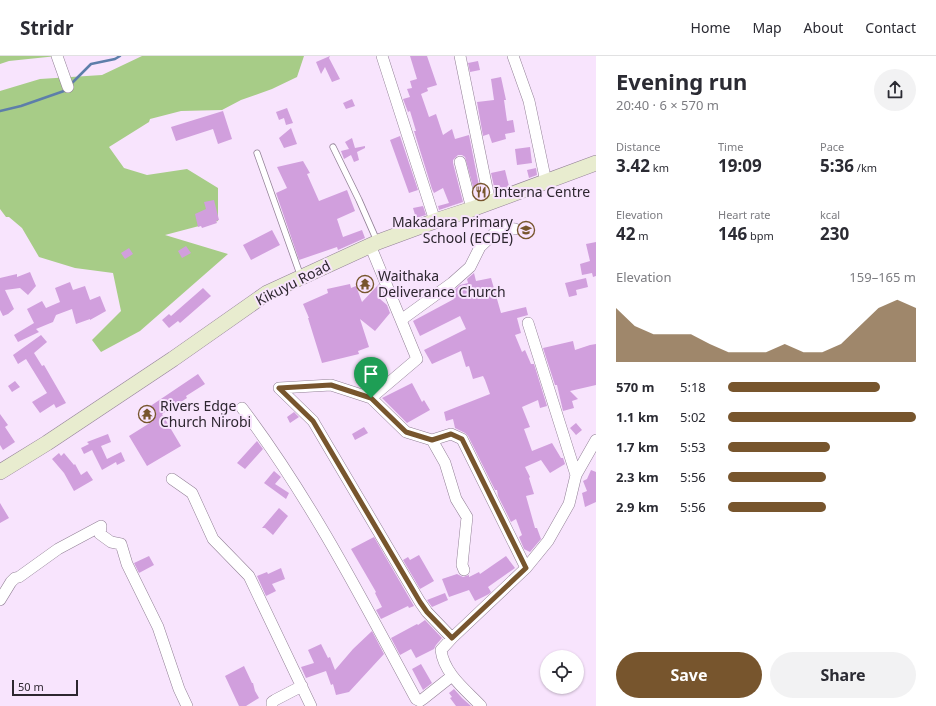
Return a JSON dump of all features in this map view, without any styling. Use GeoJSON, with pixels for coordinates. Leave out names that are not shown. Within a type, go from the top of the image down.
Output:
{"type":"FeatureCollection","features":[{"type":"Feature","properties":{"kind":"main road","name":"Kikuyu Road"},"geometry":{"type":"LineString","coordinates":[[0,472],[47,443],[173,359],[266,293],[374,244],[435,221],[490,203],[596,163]]}},
{"type":"Feature","properties":{"kind":"street"},"geometry":{"type":"LineString","coordinates":[[57,56],[68,87]]}},
{"type":"Feature","properties":{"kind":"street"},"geometry":{"type":"LineString","coordinates":[[382,56],[435,221]]}},
{"type":"Feature","properties":{"kind":"street"},"geometry":{"type":"LineString","coordinates":[[460,56],[490,203]]}},
{"type":"Feature","properties":{"kind":"street"},"geometry":{"type":"LineString","coordinates":[[513,56],[529,101],[546,182]]}},
{"type":"Feature","properties":{"kind":"street"},"geometry":{"type":"LineString","coordinates":[[460,162],[472,209]]}},
{"type":"Feature","properties":{"kind":"street"},"geometry":{"type":"LineString","coordinates":[[401,320],[452,283],[470,267],[480,247],[501,227],[515,229]]}},
{"type":"Feature","properties":{"kind":"street"},"geometry":{"type":"LineString","coordinates":[[371,398],[417,359],[401,320],[374,244]]}},
{"type":"Feature","properties":{"kind":"street"},"geometry":{"type":"LineString","coordinates":[[528,323],[576,474]]}},
{"type":"Feature","properties":{"kind":"street"},"geometry":{"type":"LineString","coordinates":[[452,638],[427,612],[420,602],[313,421],[279,388],[331,385],[371,398],[406,432],[432,440],[451,434],[462,439],[526,568]]}},
{"type":"Feature","properties":{"kind":"street"},"geometry":{"type":"LineString","coordinates":[[242,408],[268,442],[337,552],[416,699],[420,701],[423,700],[452,676]]}},
{"type":"Feature","properties":{"kind":"street"},"geometry":{"type":"LineString","coordinates":[[432,440],[446,463],[456,499],[467,517],[462,565],[464,570]]}},
{"type":"Feature","properties":{"kind":"street"},"geometry":{"type":"LineString","coordinates":[[481,706],[452,676],[444,662],[441,650],[526,568],[548,541],[569,504],[576,474],[596,440]]}},
{"type":"Feature","properties":{"kind":"street"},"geometry":{"type":"LineString","coordinates":[[172,478],[192,493],[213,539],[249,576],[311,706]]}},
{"type":"Feature","properties":{"kind":"street"},"geometry":{"type":"LineString","coordinates":[[0,600],[15,578],[20,577],[58,549],[101,526],[100,534],[111,542],[121,544],[127,564],[158,627],[179,689],[188,706]]}},
{"type":"Feature","properties":{"kind":"street"},"geometry":{"type":"LineString","coordinates":[[272,706],[272,702],[275,700],[302,686]]}},
{"type":"Feature","properties":{"kind":"lane"},"geometry":{"type":"LineString","coordinates":[[333,147],[359,200],[374,244]]}},
{"type":"Feature","properties":{"kind":"lane"},"geometry":{"type":"LineString","coordinates":[[257,153],[301,277]]}},
{"type":"Feature","properties":{"kind":"green space"},"geometry":{"type":"Polygon","coordinates":[[[0,56],[57,56],[9,61],[0,64],[0,56]]]}},
{"type":"Feature","properties":{"kind":"green space"},"geometry":{"type":"Polygon","coordinates":[[[142,56],[304,56],[297,77],[272,89],[241,100],[222,110],[181,111],[150,119],[149,122],[109,147],[124,168],[147,175],[187,169],[218,188],[218,221],[165,235],[228,254],[140,331],[101,352],[92,340],[121,311],[113,273],[75,268],[39,257],[22,228],[9,217],[6,217],[0,209],[0,91],[40,79],[102,75],[142,56]]]}},
{"type":"Feature","properties":{"kind":"building"},"geometry":{"type":"Polygon","coordinates":[[[330,56],[329,58],[340,79],[332,82],[325,67],[321,74],[316,62],[330,56]]]}},
{"type":"Feature","properties":{"kind":"building"},"geometry":{"type":"Polygon","coordinates":[[[410,56],[427,56],[437,85],[427,88],[428,91],[421,94],[429,117],[436,114],[443,135],[452,129],[455,139],[469,135],[481,196],[476,198],[465,157],[458,155],[453,160],[453,163],[463,202],[439,210],[438,206],[449,203],[443,188],[434,193],[432,189],[414,131],[416,131],[410,111],[408,112],[403,99],[410,97],[407,89],[412,88],[410,81],[417,79],[410,56]]]}},
{"type":"Feature","properties":{"kind":"building"},"geometry":{"type":"Polygon","coordinates":[[[478,61],[480,70],[470,72],[468,63],[478,61]]]}},
{"type":"Feature","properties":{"kind":"building"},"geometry":{"type":"Polygon","coordinates":[[[501,77],[506,100],[504,100],[507,121],[513,120],[515,132],[505,134],[506,139],[492,143],[489,134],[483,136],[477,102],[494,100],[491,79],[501,77]]]}},
{"type":"Feature","properties":{"kind":"building"},"geometry":{"type":"Polygon","coordinates":[[[352,99],[355,106],[346,109],[343,103],[352,99]]]}},
{"type":"Feature","properties":{"kind":"building"},"geometry":{"type":"Polygon","coordinates":[[[287,108],[293,123],[286,125],[284,118],[279,120],[276,112],[287,108]]]}},
{"type":"Feature","properties":{"kind":"building"},"geometry":{"type":"Polygon","coordinates":[[[223,111],[232,139],[218,144],[213,129],[176,141],[171,127],[223,111]]]}},
{"type":"Feature","properties":{"kind":"building"},"geometry":{"type":"Polygon","coordinates":[[[291,128],[297,144],[284,148],[279,138],[291,128]]]}},
{"type":"Feature","properties":{"kind":"building"},"geometry":{"type":"Polygon","coordinates":[[[400,136],[418,190],[409,193],[390,140],[400,136]]]}},
{"type":"Feature","properties":{"kind":"building"},"geometry":{"type":"Polygon","coordinates":[[[352,138],[355,148],[365,146],[365,148],[357,152],[359,160],[354,162],[351,155],[344,159],[341,151],[349,149],[345,142],[352,138]]]}},
{"type":"Feature","properties":{"kind":"building"},"geometry":{"type":"Polygon","coordinates":[[[530,147],[532,163],[517,165],[515,149],[530,147]]]}},
{"type":"Feature","properties":{"kind":"building"},"geometry":{"type":"Polygon","coordinates":[[[303,161],[310,173],[307,174],[319,201],[347,190],[355,211],[337,219],[343,237],[362,230],[365,238],[338,250],[337,247],[299,260],[276,193],[287,188],[277,167],[303,161]]]}},
{"type":"Feature","properties":{"kind":"building"},"geometry":{"type":"Polygon","coordinates":[[[536,168],[537,175],[529,178],[527,170],[536,168]]]}},
{"type":"Feature","properties":{"kind":"building"},"geometry":{"type":"Polygon","coordinates":[[[505,170],[509,186],[495,191],[491,173],[505,170]]]}},
{"type":"Feature","properties":{"kind":"building"},"geometry":{"type":"Polygon","coordinates":[[[214,200],[219,220],[216,221],[217,223],[202,228],[201,226],[198,227],[195,214],[206,209],[204,202],[214,200]]]}},
{"type":"Feature","properties":{"kind":"building"},"geometry":{"type":"Polygon","coordinates":[[[423,206],[426,215],[416,218],[413,208],[423,206]]]}},
{"type":"Feature","properties":{"kind":"building"},"geometry":{"type":"Polygon","coordinates":[[[272,230],[280,245],[251,260],[243,245],[272,230]]]}},
{"type":"Feature","properties":{"kind":"building"},"geometry":{"type":"Polygon","coordinates":[[[596,242],[596,276],[593,277],[592,273],[582,275],[580,264],[590,261],[586,244],[596,242]]]}},
{"type":"Feature","properties":{"kind":"building"},"geometry":{"type":"Polygon","coordinates":[[[186,246],[191,253],[182,258],[178,251],[186,246]]]}},
{"type":"Feature","properties":{"kind":"building"},"geometry":{"type":"Polygon","coordinates":[[[129,248],[133,254],[125,259],[121,253],[129,248]]]}},
{"type":"Feature","properties":{"kind":"building"},"geometry":{"type":"Polygon","coordinates":[[[30,272],[36,286],[28,295],[20,288],[5,290],[14,309],[3,316],[0,310],[0,278],[17,274],[17,277],[30,272]]]}},
{"type":"Feature","properties":{"kind":"building"},"geometry":{"type":"Polygon","coordinates":[[[474,273],[476,281],[491,278],[501,313],[526,307],[528,315],[517,318],[521,333],[515,335],[522,352],[525,350],[531,364],[534,364],[547,406],[540,408],[538,400],[522,407],[530,427],[524,429],[532,451],[552,443],[561,458],[563,458],[565,464],[550,473],[541,460],[525,467],[530,477],[529,478],[534,494],[526,496],[535,528],[537,528],[541,539],[530,552],[524,549],[519,537],[522,535],[516,519],[511,522],[498,496],[497,490],[495,490],[468,436],[455,428],[453,419],[446,421],[444,412],[490,394],[483,376],[473,379],[469,366],[466,367],[461,351],[432,364],[424,350],[466,329],[460,316],[420,336],[413,321],[454,299],[452,292],[460,285],[468,283],[467,279],[474,273]]]}},
{"type":"Feature","properties":{"kind":"building"},"geometry":{"type":"Polygon","coordinates":[[[586,278],[588,287],[576,290],[577,295],[569,297],[565,283],[586,278]]]}},
{"type":"Feature","properties":{"kind":"building"},"geometry":{"type":"Polygon","coordinates":[[[70,282],[73,290],[85,286],[90,300],[100,296],[106,311],[90,320],[76,324],[72,309],[56,315],[53,322],[36,329],[39,332],[18,342],[14,335],[34,323],[27,309],[42,301],[46,308],[60,302],[55,288],[70,282]]]}},
{"type":"Feature","properties":{"kind":"building"},"geometry":{"type":"Polygon","coordinates":[[[350,284],[351,288],[356,286],[362,302],[379,284],[382,293],[380,295],[382,297],[380,299],[387,305],[390,313],[375,331],[360,319],[369,347],[358,351],[359,354],[322,363],[309,318],[303,304],[328,293],[327,289],[350,284]]]}},
{"type":"Feature","properties":{"kind":"building"},"geometry":{"type":"Polygon","coordinates":[[[203,288],[211,296],[180,323],[178,321],[169,328],[162,320],[169,314],[171,316],[203,288]]]}},
{"type":"Feature","properties":{"kind":"building"},"geometry":{"type":"Polygon","coordinates":[[[41,335],[47,342],[34,353],[42,366],[44,365],[66,403],[56,408],[54,404],[40,413],[32,402],[47,393],[26,359],[18,364],[13,355],[41,335]]]}},
{"type":"Feature","properties":{"kind":"building"},"geometry":{"type":"Polygon","coordinates":[[[573,341],[575,350],[596,344],[596,385],[570,391],[578,399],[572,401],[574,408],[563,411],[557,385],[555,385],[543,348],[573,341]]]}},
{"type":"Feature","properties":{"kind":"building"},"geometry":{"type":"Polygon","coordinates":[[[198,374],[205,384],[162,414],[181,446],[147,466],[129,436],[153,421],[146,409],[198,374]]]}},
{"type":"Feature","properties":{"kind":"building"},"geometry":{"type":"Polygon","coordinates":[[[15,381],[20,387],[12,392],[8,386],[15,381]]]}},
{"type":"Feature","properties":{"kind":"building"},"geometry":{"type":"Polygon","coordinates":[[[412,383],[422,402],[424,400],[430,410],[407,423],[382,398],[412,383]]]}},
{"type":"Feature","properties":{"kind":"building"},"geometry":{"type":"Polygon","coordinates":[[[294,412],[299,417],[290,423],[287,417],[294,412]]]}},
{"type":"Feature","properties":{"kind":"building"},"geometry":{"type":"Polygon","coordinates":[[[0,414],[8,425],[5,427],[15,442],[3,450],[0,445],[0,414]]]}},
{"type":"Feature","properties":{"kind":"building"},"geometry":{"type":"Polygon","coordinates":[[[576,423],[582,430],[576,435],[570,428],[576,423]]]}},
{"type":"Feature","properties":{"kind":"building"},"geometry":{"type":"Polygon","coordinates":[[[364,427],[368,433],[355,440],[352,434],[364,427]]]}},
{"type":"Feature","properties":{"kind":"building"},"geometry":{"type":"Polygon","coordinates":[[[108,434],[111,442],[101,446],[107,459],[121,452],[125,461],[117,465],[116,462],[102,470],[92,450],[84,454],[81,448],[89,444],[87,442],[108,434]]]}},
{"type":"Feature","properties":{"kind":"building"},"geometry":{"type":"Polygon","coordinates":[[[257,441],[263,449],[245,469],[237,463],[257,441]]]}},
{"type":"Feature","properties":{"kind":"building"},"geometry":{"type":"Polygon","coordinates":[[[59,453],[61,456],[64,453],[74,465],[75,464],[81,475],[87,471],[93,480],[74,491],[64,473],[52,459],[59,453]]]}},
{"type":"Feature","properties":{"kind":"building"},"geometry":{"type":"Polygon","coordinates":[[[591,470],[596,472],[596,502],[585,507],[582,493],[587,491],[583,481],[587,479],[591,470]]]}},
{"type":"Feature","properties":{"kind":"building"},"geometry":{"type":"Polygon","coordinates":[[[274,471],[281,477],[275,484],[289,493],[286,499],[264,483],[274,471]]]}},
{"type":"Feature","properties":{"kind":"building"},"geometry":{"type":"Polygon","coordinates":[[[0,503],[9,518],[0,523],[0,503]]]}},
{"type":"Feature","properties":{"kind":"building"},"geometry":{"type":"Polygon","coordinates":[[[279,508],[288,516],[273,535],[265,528],[262,528],[279,508]]]}},
{"type":"Feature","properties":{"kind":"building"},"geometry":{"type":"Polygon","coordinates":[[[374,537],[414,606],[409,608],[408,606],[381,619],[376,610],[382,607],[375,593],[376,592],[351,549],[374,537]]]}},
{"type":"Feature","properties":{"kind":"building"},"geometry":{"type":"Polygon","coordinates":[[[419,555],[434,581],[420,589],[403,560],[408,557],[410,560],[419,555]]]}},
{"type":"Feature","properties":{"kind":"building"},"geometry":{"type":"Polygon","coordinates":[[[149,556],[154,565],[139,573],[134,563],[149,556]]]}},
{"type":"Feature","properties":{"kind":"building"},"geometry":{"type":"Polygon","coordinates":[[[506,556],[515,568],[488,587],[491,592],[489,594],[475,601],[469,590],[449,597],[442,579],[457,574],[463,577],[469,575],[469,577],[479,572],[480,574],[506,556]]]}},
{"type":"Feature","properties":{"kind":"building"},"geometry":{"type":"Polygon","coordinates":[[[281,568],[285,579],[272,584],[276,591],[266,596],[257,576],[267,572],[268,574],[281,568]]]}},
{"type":"Feature","properties":{"kind":"building"},"geometry":{"type":"Polygon","coordinates":[[[445,593],[448,600],[432,607],[427,600],[445,593]]]}},
{"type":"Feature","properties":{"kind":"building"},"geometry":{"type":"Polygon","coordinates":[[[425,620],[442,638],[434,649],[416,658],[411,649],[400,655],[391,638],[425,620]]]}},
{"type":"Feature","properties":{"kind":"building"},"geometry":{"type":"Polygon","coordinates":[[[372,631],[384,654],[349,692],[336,695],[333,684],[331,685],[326,671],[306,678],[301,667],[314,663],[308,650],[321,644],[328,658],[330,657],[335,670],[353,649],[372,631]]]}},
{"type":"Feature","properties":{"kind":"building"},"geometry":{"type":"Polygon","coordinates":[[[421,664],[432,683],[423,690],[412,669],[421,664]]]}},
{"type":"Feature","properties":{"kind":"building"},"geometry":{"type":"Polygon","coordinates":[[[244,666],[259,698],[246,706],[239,706],[225,676],[244,666]]]}},
{"type":"Feature","properties":{"kind":"building"},"geometry":{"type":"Polygon","coordinates":[[[454,689],[471,706],[456,706],[450,698],[452,697],[449,693],[454,689]]]}},
{"type":"Feature","properties":{"kind":"waterway"},"geometry":{"type":"LineString","coordinates":[[71,84],[91,64],[115,59],[120,56]]}},
{"type":"Feature","properties":{"kind":"waterway"},"geometry":{"type":"LineString","coordinates":[[0,111],[21,106],[66,89]]}},
{"type":"Feature","properties":{"kind":"place","name":"Interna Centre"},"geometry":{"type":"Point","coordinates":[481,192]}},
{"type":"Feature","properties":{"kind":"place","name":"Makadara Primary School (ECDE)"},"geometry":{"type":"Point","coordinates":[526,230]}},
{"type":"Feature","properties":{"kind":"place","name":"Waithaka Deliverance Church"},"geometry":{"type":"Point","coordinates":[365,284]}},
{"type":"Feature","properties":{"kind":"place","name":"Rivers Edge Church Nirobi"},"geometry":{"type":"Point","coordinates":[147,414]}},
{"type":"Feature","properties":{"kind":"route"},"geometry":{"type":"LineString","coordinates":[[331,385],[371,398],[406,432],[432,440],[451,434],[462,439],[526,568],[452,638],[427,612],[420,602],[313,421],[279,388],[331,385]]}}]}
